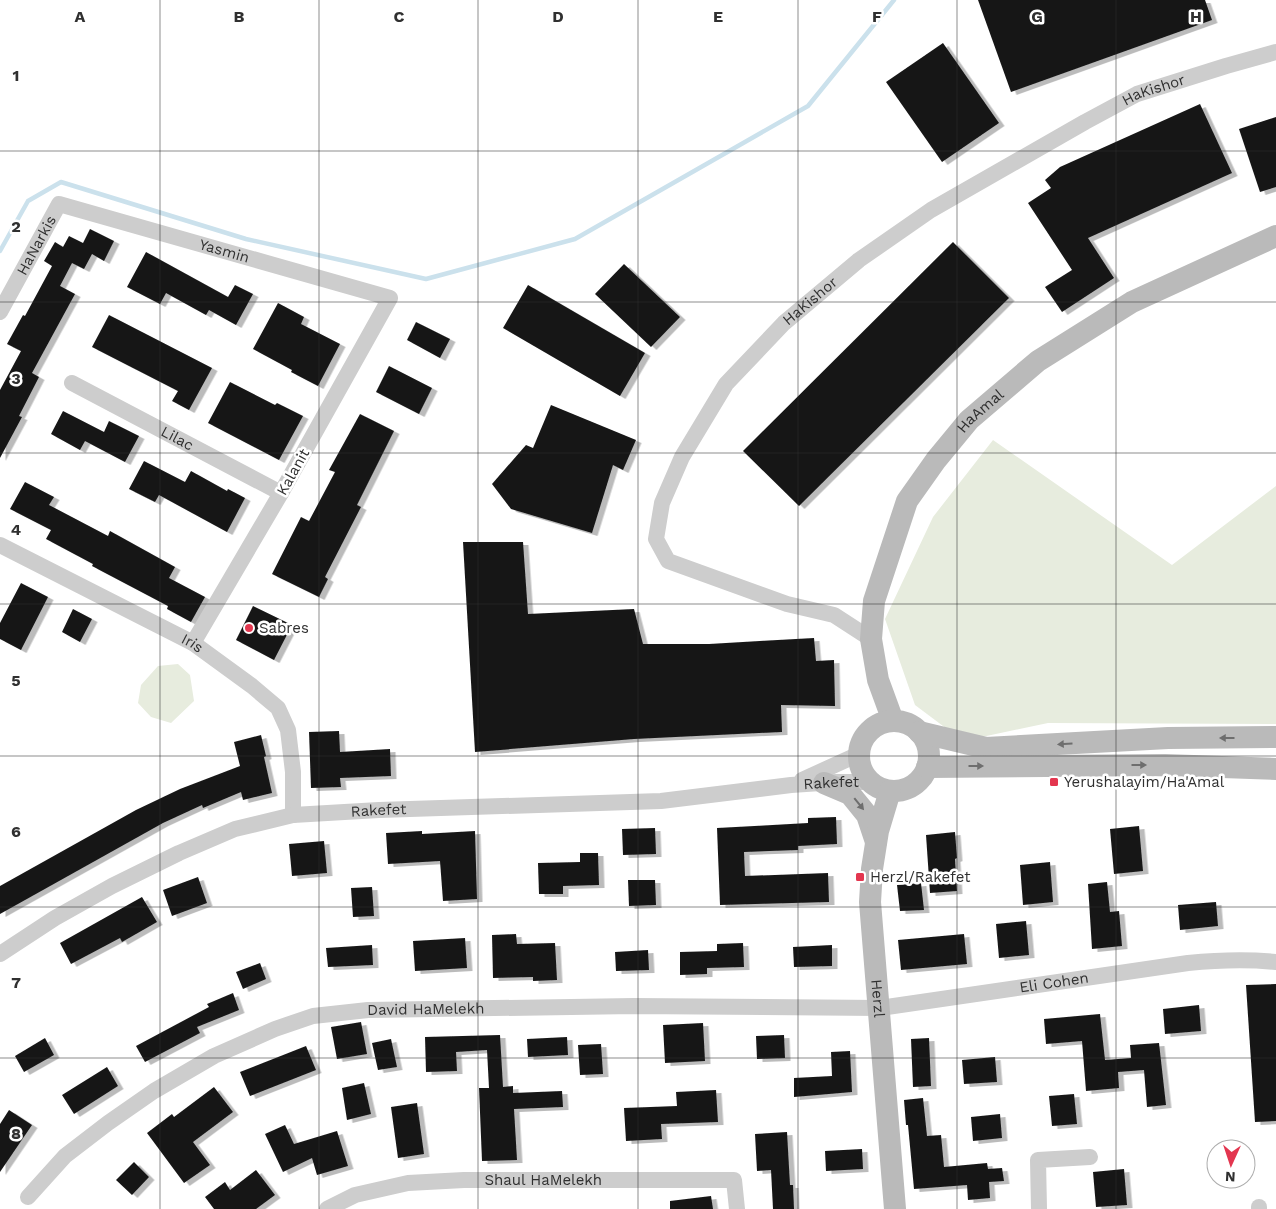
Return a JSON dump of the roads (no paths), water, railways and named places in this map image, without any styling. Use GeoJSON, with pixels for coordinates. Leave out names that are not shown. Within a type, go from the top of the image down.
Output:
{"type":"FeatureCollection","features":[{"type":"Feature","properties":{"kind":"street","name":"HaKishor"},"geometry":{"type":"LineString","coordinates":[[871,639],[834,615],[787,604],[668,561],[656,539],[662,503],[682,457],[726,384],[784,323],[860,260],[931,210],[1016,160],[1137,94],[1276,52]]}},
{"type":"Feature","properties":{"kind":"street","name":"Yasmin"},"geometry":{"type":"LineString","coordinates":[[59,204],[390,298]]}},
{"type":"Feature","properties":{"kind":"street","name":"HaNarkis"},"geometry":{"type":"LineString","coordinates":[[0,312],[59,204]]}},
{"type":"Feature","properties":{"kind":"street","name":"HaAmal"},"geometry":{"type":"LineString","coordinates":[[893,721],[878,680],[871,639],[874,601],[907,502],[936,460],[969,420],[1038,361],[1132,302],[1276,236]]}},
{"type":"Feature","properties":{"kind":"street","name":"Kalanit"},"geometry":{"type":"LineString","coordinates":[[193,644],[281,494],[390,298]]}},
{"type":"Feature","properties":{"kind":"street","name":"Lilac"},"geometry":{"type":"LineString","coordinates":[[72,383],[281,494]]}},
{"type":"Feature","properties":{"kind":"street","name":"Iris"},"geometry":{"type":"LineString","coordinates":[[0,545],[193,644],[252,686],[278,708],[288,730],[294,772],[293,814]]}},
{"type":"Feature","properties":{"kind":"street"},"geometry":{"type":"LineString","coordinates":[[902,722],[919,732],[925,739],[929,757],[922,777],[913,785],[902,790],[881,786],[862,770],[859,754],[861,744],[870,732],[883,723],[902,722]]}},
{"type":"Feature","properties":{"kind":"street"},"geometry":{"type":"LineString","coordinates":[[919,732],[986,748],[1168,738],[1276,737]]}},
{"type":"Feature","properties":{"kind":"street","name":"Rakefet"},"geometry":{"type":"LineString","coordinates":[[791,785],[859,754]]}},
{"type":"Feature","properties":{"kind":"street"},"geometry":{"type":"LineString","coordinates":[[927,767],[1165,765],[1276,769]]}},
{"type":"Feature","properties":{"kind":"street"},"geometry":{"type":"LineString","coordinates":[[824,783],[850,794],[867,815],[876,842]]}},
{"type":"Feature","properties":{"kind":"street","name":"Rakefet"},"geometry":{"type":"LineString","coordinates":[[0,954],[55,918],[112,886],[179,853],[235,829],[293,814],[661,801],[791,785],[824,783],[881,786]]}},
{"type":"Feature","properties":{"kind":"street","name":"Herzl"},"geometry":{"type":"LineString","coordinates":[[881,786],[870,902],[895,1209]]}},
{"type":"Feature","properties":{"kind":"street","name":"Eli Cohen"},"geometry":{"type":"LineString","coordinates":[[880,1008],[1188,962],[1248,959],[1276,962]]}},
{"type":"Feature","properties":{"kind":"street","name":"David HaMelekh"},"geometry":{"type":"LineString","coordinates":[[28,1197],[65,1156],[154,1091],[214,1056],[275,1029],[313,1016],[368,1010],[614,1006],[880,1008]]}},
{"type":"Feature","properties":{"kind":"street"},"geometry":{"type":"LineString","coordinates":[[1039,1209],[1038,1160],[1090,1157]]}},
{"type":"Feature","properties":{"kind":"street","name":"Shaul HaMelekh"},"geometry":{"type":"LineString","coordinates":[[327,1209],[355,1195],[408,1183],[464,1180],[734,1180],[737,1209]]}},
{"type":"Feature","properties":{"kind":"waterway"},"geometry":{"type":"LineString","coordinates":[[0,251],[28,201],[61,182],[246,239],[426,279],[575,239],[808,106],[894,0]]}},
{"type":"Feature","properties":{"kind":"place","name":"Sabres"},"geometry":{"type":"Point","coordinates":[249,628]}},
{"type":"Feature","properties":{"kind":"place","name":"Yerushalayim/Ha'Amal"},"geometry":{"type":"Point","coordinates":[1054,782]}},
{"type":"Feature","properties":{"kind":"place","name":"Herzl/Rakefet"},"geometry":{"type":"Point","coordinates":[860,877]}}]}
